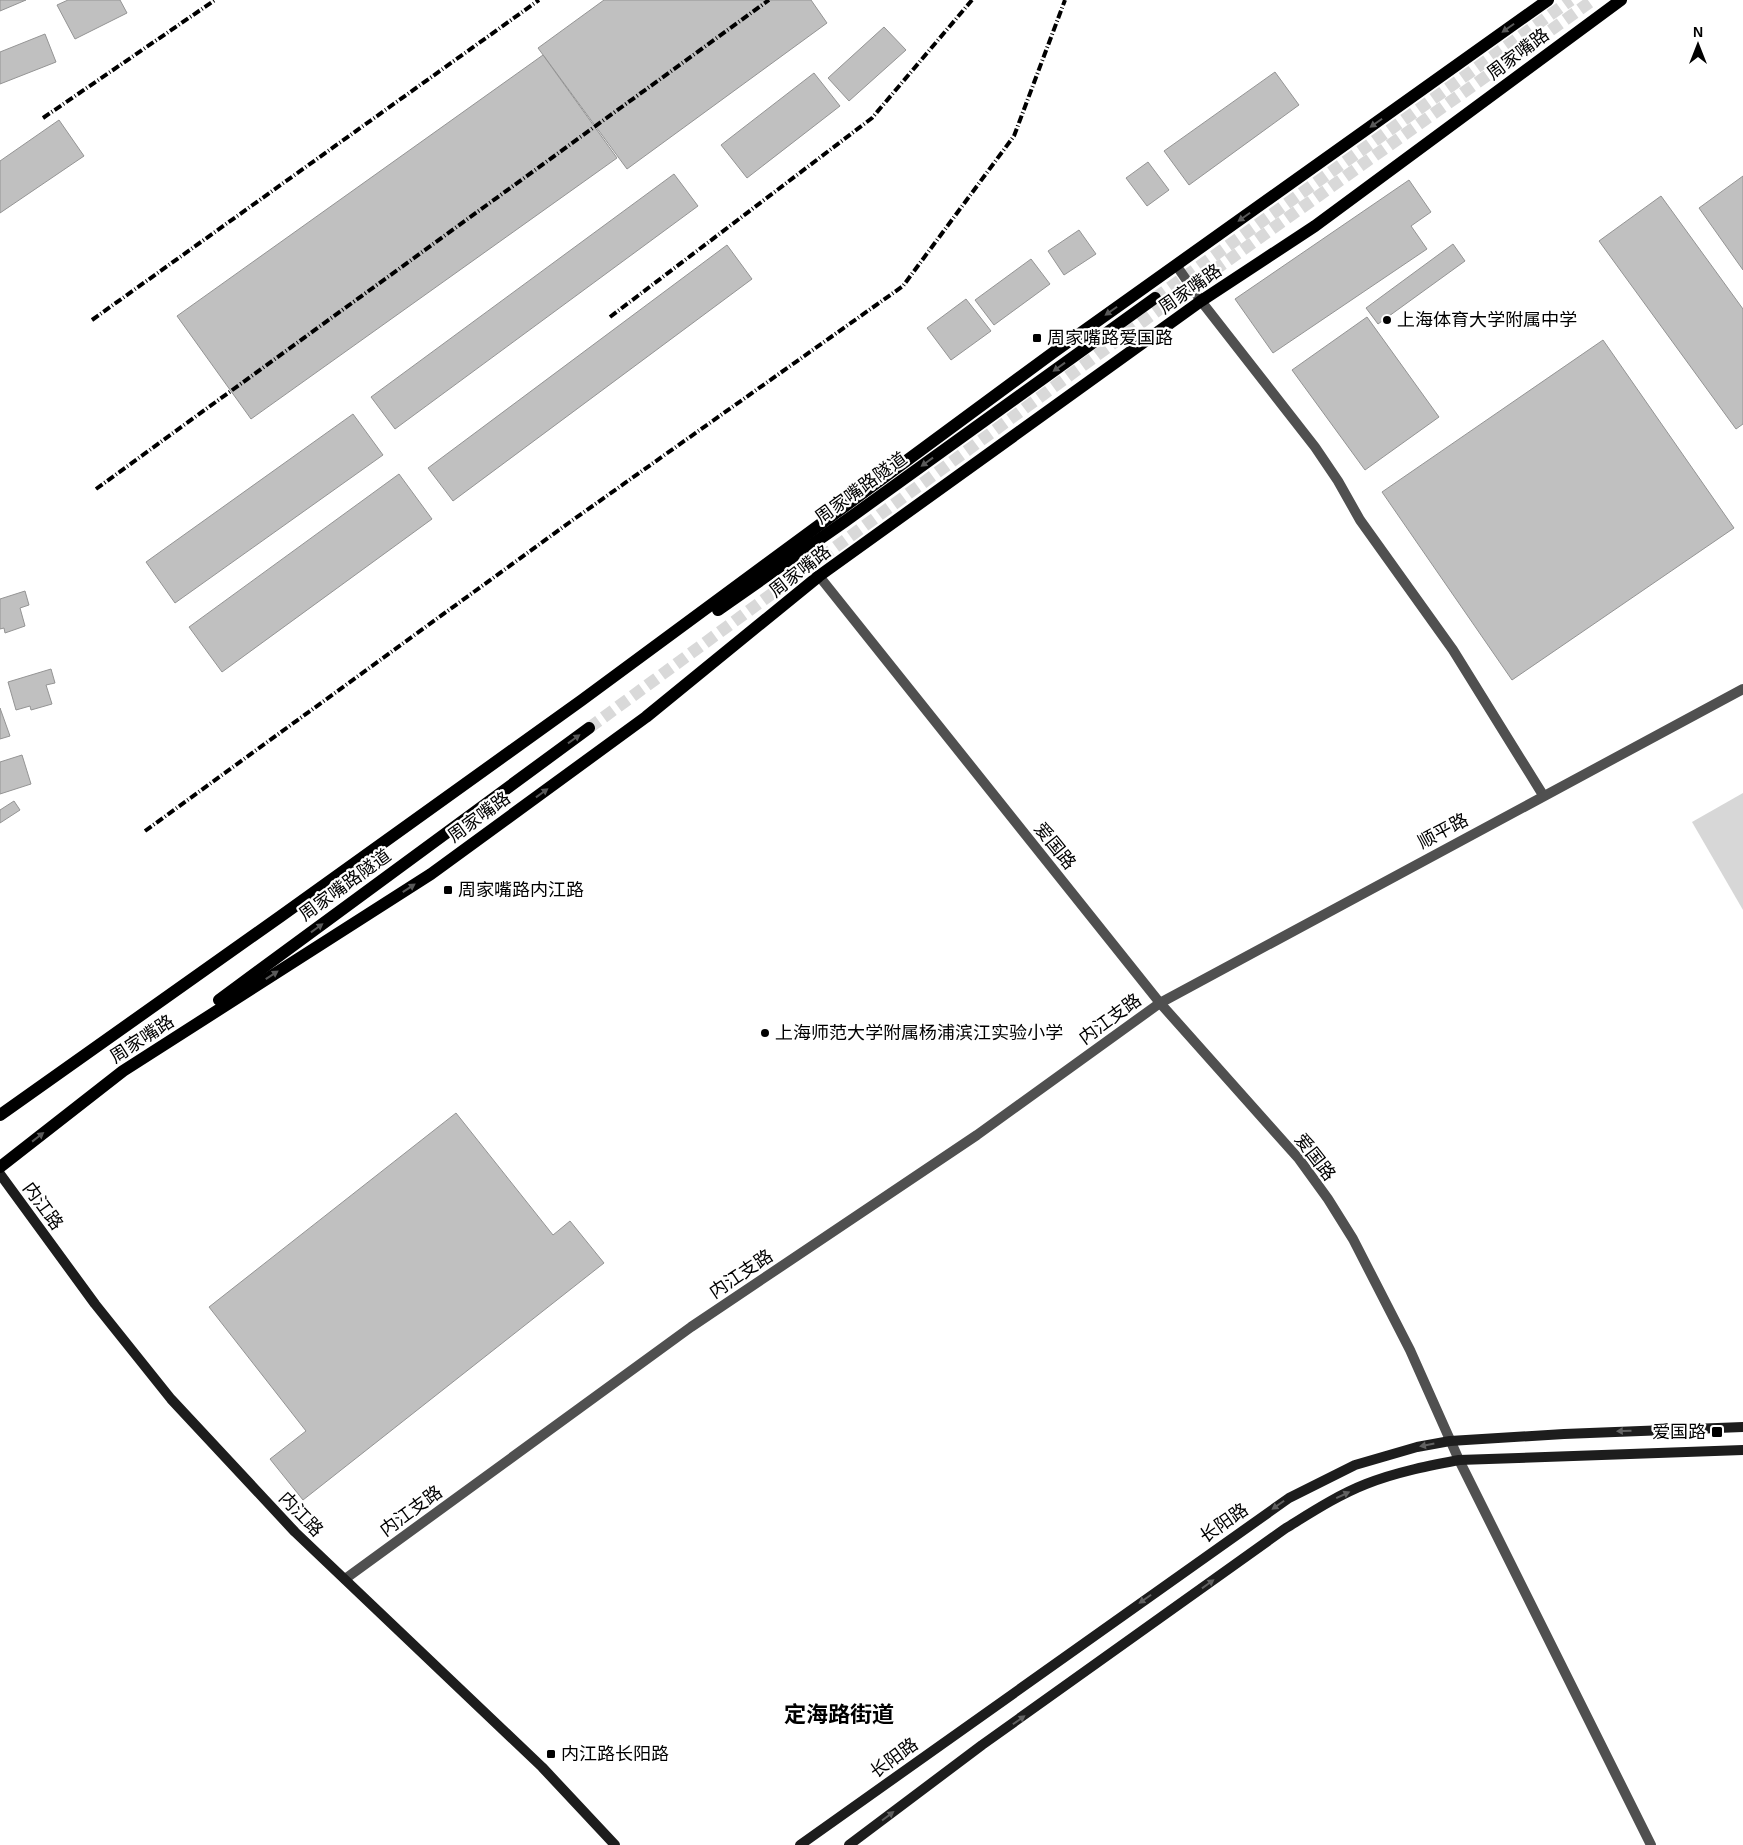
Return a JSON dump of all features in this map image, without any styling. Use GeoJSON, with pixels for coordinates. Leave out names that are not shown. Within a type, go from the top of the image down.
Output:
{"type":"FeatureCollection","features":[{"type":"Feature","properties":{"kind":"main road","name":"周家嘴路"},"geometry":{"type":"LineString","coordinates":[[0,1115],[582,700],[1054,352],[1548,0]]}},
{"type":"Feature","properties":{"kind":"main road","name":"周家嘴路"},"geometry":{"type":"LineString","coordinates":[[0,1167],[122,1071],[431,874],[646,717],[819,576],[1201,301],[1316,226],[1621,0]]}},
{"type":"Feature","properties":{"kind":"main road","name":"周家嘴路隧道"},"geometry":{"type":"LineString","coordinates":[[582,700],[704,620],[821,538],[1155,298]]}},
{"type":"Feature","properties":{"kind":"main road","name":"周家嘴路隧道"},"geometry":{"type":"LineString","coordinates":[[122,1071],[589,728]]}},
{"type":"Feature","properties":{"kind":"main road","name":"内江路"},"geometry":{"type":"LineString","coordinates":[[0,1174],[95,1304],[170,1399],[295,1532],[542,1767],[615,1845]]}},
{"type":"Feature","properties":{"kind":"main road","name":"长阳路"},"geometry":{"type":"LineString","coordinates":[[800,1845],[1289,1498],[1356,1466],[1417,1447],[1450,1441],[1564,1434],[1743,1427]]}},
{"type":"Feature","properties":{"kind":"main road"},"geometry":{"type":"LineString","coordinates":[[849,1845],[982,1745],[1294,1523],[1326,1503],[1366,1484],[1414,1469],[1459,1460],[1743,1450]]}},
{"type":"Feature","properties":{"kind":"street"},"geometry":{"type":"LineString","coordinates":[[1176,265],[1201,301],[1315,447],[1338,481],[1360,520],[1452,650],[1543,795]]}},
{"type":"Feature","properties":{"kind":"street","name":"爱国路"},"geometry":{"type":"LineString","coordinates":[[819,576],[1160,1003],[1299,1159],[1328,1199],[1353,1239],[1410,1350],[1459,1460],[1651,1845]]}},
{"type":"Feature","properties":{"kind":"street","name":"顺平路"},"geometry":{"type":"LineString","coordinates":[[1160,1003],[1743,688]]}},
{"type":"Feature","properties":{"kind":"street","name":"内江支路"},"geometry":{"type":"LineString","coordinates":[[344,1579],[691,1328],[977,1135],[1160,1003]]}},
{"type":"Feature","properties":{"kind":"shaded area"},"geometry":{"type":"Polygon","coordinates":[[[1743,793],[1743,910],[1692,822],[1743,793]]]}},
{"type":"Feature","properties":{"kind":"building"},"geometry":{"type":"Polygon","coordinates":[[[0,0],[26,0],[0,11],[0,0]]]}},
{"type":"Feature","properties":{"kind":"building"},"geometry":{"type":"Polygon","coordinates":[[[68,0],[120,0],[127,13],[75,39],[57,5],[68,0]]]}},
{"type":"Feature","properties":{"kind":"building"},"geometry":{"type":"Polygon","coordinates":[[[604,0],[811,0],[827,23],[627,169],[538,48],[604,0]]]}},
{"type":"Feature","properties":{"kind":"building"},"geometry":{"type":"Polygon","coordinates":[[[884,27],[906,50],[849,101],[828,78],[884,27]]]}},
{"type":"Feature","properties":{"kind":"building"},"geometry":{"type":"Polygon","coordinates":[[[45,34],[56,62],[0,84],[0,52],[45,34]]]}},
{"type":"Feature","properties":{"kind":"building"},"geometry":{"type":"Polygon","coordinates":[[[543,55],[617,158],[251,419],[177,316],[543,55]]]}},
{"type":"Feature","properties":{"kind":"building"},"geometry":{"type":"Polygon","coordinates":[[[1275,72],[1299,105],[1189,185],[1164,151],[1275,72]]]}},
{"type":"Feature","properties":{"kind":"building"},"geometry":{"type":"Polygon","coordinates":[[[814,73],[840,106],[747,178],[721,145],[814,73]]]}},
{"type":"Feature","properties":{"kind":"building"},"geometry":{"type":"Polygon","coordinates":[[[59,120],[84,156],[0,213],[0,161],[59,120]]]}},
{"type":"Feature","properties":{"kind":"building"},"geometry":{"type":"Polygon","coordinates":[[[1148,162],[1169,190],[1147,206],[1126,178],[1148,162]]]}},
{"type":"Feature","properties":{"kind":"building"},"geometry":{"type":"Polygon","coordinates":[[[674,174],[698,206],[395,429],[371,397],[674,174]]]}},
{"type":"Feature","properties":{"kind":"building"},"geometry":{"type":"Polygon","coordinates":[[[1743,176],[1743,270],[1699,208],[1743,176]]]}},
{"type":"Feature","properties":{"kind":"building"},"geometry":{"type":"Polygon","coordinates":[[[1409,180],[1431,212],[1411,226],[1427,249],[1273,353],[1235,299],[1409,180]]]}},
{"type":"Feature","properties":{"kind":"building"},"geometry":{"type":"Polygon","coordinates":[[[1661,196],[1743,309],[1743,424],[1736,429],[1599,241],[1661,196]]]}},
{"type":"Feature","properties":{"kind":"building"},"geometry":{"type":"Polygon","coordinates":[[[1079,230],[1096,254],[1064,275],[1048,251],[1079,230]]]}},
{"type":"Feature","properties":{"kind":"building"},"geometry":{"type":"Polygon","coordinates":[[[1453,244],[1465,261],[1378,324],[1366,308],[1453,244]]]}},
{"type":"Feature","properties":{"kind":"building"},"geometry":{"type":"Polygon","coordinates":[[[727,245],[752,279],[453,501],[428,468],[727,245]]]}},
{"type":"Feature","properties":{"kind":"building"},"geometry":{"type":"Polygon","coordinates":[[[1031,259],[1050,284],[994,325],[975,300],[1031,259]]]}},
{"type":"Feature","properties":{"kind":"building"},"geometry":{"type":"Polygon","coordinates":[[[966,299],[991,331],[951,360],[927,328],[966,299]]]}},
{"type":"Feature","properties":{"kind":"building"},"geometry":{"type":"Polygon","coordinates":[[[1367,317],[1439,417],[1365,470],[1292,370],[1367,317]]]}},
{"type":"Feature","properties":{"kind":"building"},"geometry":{"type":"Polygon","coordinates":[[[1603,340],[1734,528],[1512,680],[1382,492],[1603,340]]]}},
{"type":"Feature","properties":{"kind":"building"},"geometry":{"type":"Polygon","coordinates":[[[353,414],[383,455],[175,603],[146,562],[353,414]]]}},
{"type":"Feature","properties":{"kind":"building"},"geometry":{"type":"Polygon","coordinates":[[[399,474],[432,519],[222,672],[189,627],[399,474]]]}},
{"type":"Feature","properties":{"kind":"building"},"geometry":{"type":"Polygon","coordinates":[[[25,591],[29,605],[20,608],[25,626],[5,633],[4,628],[0,629],[0,599],[25,591]]]}},
{"type":"Feature","properties":{"kind":"building"},"geometry":{"type":"Polygon","coordinates":[[[51,669],[55,683],[46,685],[52,704],[31,710],[30,706],[16,710],[8,682],[51,669]]]}},
{"type":"Feature","properties":{"kind":"building"},"geometry":{"type":"Polygon","coordinates":[[[0,708],[10,736],[0,739],[0,708]]]}},
{"type":"Feature","properties":{"kind":"building"},"geometry":{"type":"Polygon","coordinates":[[[22,755],[31,784],[0,794],[0,762],[22,755]]]}},
{"type":"Feature","properties":{"kind":"building"},"geometry":{"type":"Polygon","coordinates":[[[14,801],[20,810],[0,823],[0,810],[14,801]]]}},
{"type":"Feature","properties":{"kind":"building"},"geometry":{"type":"Polygon","coordinates":[[[456,1113],[553,1235],[570,1221],[604,1263],[303,1500],[270,1459],[306,1431],[209,1307],[456,1113]]]}},
{"type":"Feature","properties":{"kind":"tunnel"},"geometry":{"type":"LineString","coordinates":[[1155,298],[1571,0]]}},
{"type":"Feature","properties":{"kind":"tunnel"},"geometry":{"type":"LineString","coordinates":[[589,728],[1164,306],[1593,0]]}},
{"type":"Feature","properties":{"kind":"railway"},"geometry":{"type":"LineString","coordinates":[[43,118],[215,0]]}},
{"type":"Feature","properties":{"kind":"railway"},"geometry":{"type":"LineString","coordinates":[[92,320],[539,0]]}},
{"type":"Feature","properties":{"kind":"railway"},"geometry":{"type":"LineString","coordinates":[[96,489],[769,0]]}},
{"type":"Feature","properties":{"kind":"railway"},"geometry":{"type":"LineString","coordinates":[[610,317],[872,118],[972,0]]}},
{"type":"Feature","properties":{"kind":"railway"},"geometry":{"type":"LineString","coordinates":[[145,831],[570,522],[903,286],[1014,136],[1065,0]]}},
{"type":"Feature","properties":{"kind":"place","name":"上海体育大学附属中学"},"geometry":{"type":"Point","coordinates":[1387,320]}},
{"type":"Feature","properties":{"kind":"place","name":"周家嘴路爱国路"},"geometry":{"type":"Point","coordinates":[1037,338]}},
{"type":"Feature","properties":{"kind":"place","name":"周家嘴路内江路"},"geometry":{"type":"Point","coordinates":[448,890]}},
{"type":"Feature","properties":{"kind":"place","name":"上海师范大学附属杨浦滨江实验小学"},"geometry":{"type":"Point","coordinates":[765,1033]}},
{"type":"Feature","properties":{"kind":"place","name":"爱国路"},"geometry":{"type":"Point","coordinates":[1717,1432]}},
{"type":"Feature","properties":{"kind":"place","name":"内江路长阳路"},"geometry":{"type":"Point","coordinates":[551,1754]}},
{"type":"Feature","properties":{"kind":"district","name":"定海路街道"},"geometry":{"type":"Point","coordinates":[839,1714]}}]}
